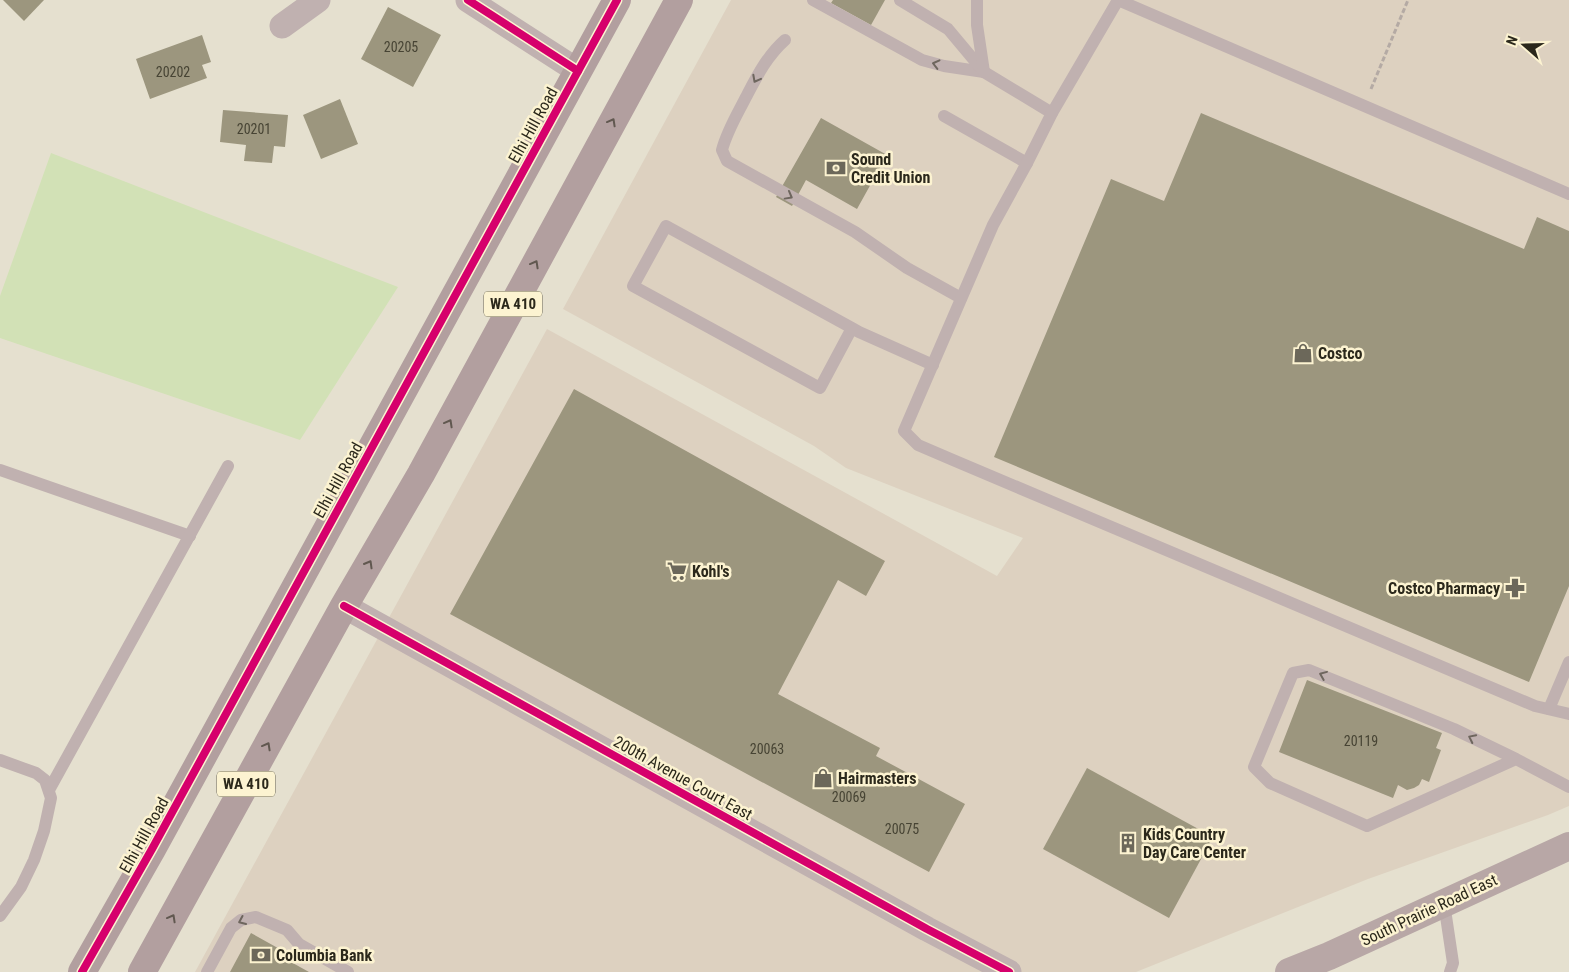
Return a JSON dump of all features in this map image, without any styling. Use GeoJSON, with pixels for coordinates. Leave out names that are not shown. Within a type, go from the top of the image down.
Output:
{"type":"FeatureCollection","features":[{"type":"Feature","properties":{"kind":"main road","name":"Elhi Hill Road"},"geometry":{"type":"LineString","coordinates":[[82,972],[152,849],[617,0]]}},
{"type":"Feature","properties":{"kind":"main road","name":"WA 410"},"geometry":{"type":"LineString","coordinates":[[142,972],[344,606],[421,474],[679,0]]}},
{"type":"Feature","properties":{"kind":"main road","name":"South Prairie Road East"},"geometry":{"type":"LineString","coordinates":[[1289,972],[1329,956],[1569,846]]}},
{"type":"Feature","properties":{"kind":"street"},"geometry":{"type":"LineString","coordinates":[[282,26],[318,0]]}},
{"type":"Feature","properties":{"kind":"street"},"geometry":{"type":"LineString","coordinates":[[468,0],[578,71]]}},
{"type":"Feature","properties":{"kind":"street","name":"200th Avenue Court East"},"geometry":{"type":"LineString","coordinates":[[344,606],[911,920],[1009,972]]}},
{"type":"Feature","properties":{"kind":"lane"},"geometry":{"type":"LineString","coordinates":[[813,0],[922,60],[944,66],[984,72]]}},
{"type":"Feature","properties":{"kind":"lane"},"geometry":{"type":"LineString","coordinates":[[900,0],[948,28],[984,72],[1052,113]]}},
{"type":"Feature","properties":{"kind":"lane"},"geometry":{"type":"LineString","coordinates":[[976,0],[977,25],[984,72]]}},
{"type":"Feature","properties":{"kind":"lane"},"geometry":{"type":"LineString","coordinates":[[1569,194],[1118,0],[1052,113],[993,225],[904,431],[918,445],[1535,706],[1569,714]]}},
{"type":"Feature","properties":{"kind":"lane"},"geometry":{"type":"LineString","coordinates":[[784,40],[774,49],[765,63],[726,135],[722,150],[727,161],[855,232],[907,268],[961,298]]}},
{"type":"Feature","properties":{"kind":"lane"},"geometry":{"type":"LineString","coordinates":[[944,116],[1027,163]]}},
{"type":"Feature","properties":{"kind":"lane"},"geometry":{"type":"LineString","coordinates":[[852,328],[820,388],[633,286],[666,226],[852,328],[933,365]]}},
{"type":"Feature","properties":{"kind":"lane"},"geometry":{"type":"LineString","coordinates":[[49,790],[228,466]]}},
{"type":"Feature","properties":{"kind":"lane"},"geometry":{"type":"LineString","coordinates":[[0,470],[190,536]]}},
{"type":"Feature","properties":{"kind":"lane"},"geometry":{"type":"LineString","coordinates":[[1549,709],[1569,662]]}},
{"type":"Feature","properties":{"kind":"lane"},"geometry":{"type":"LineString","coordinates":[[1516,759],[1367,826],[1270,783],[1254,768],[1293,672],[1309,670],[1454,729],[1516,759],[1569,787]]}},
{"type":"Feature","properties":{"kind":"lane"},"geometry":{"type":"LineString","coordinates":[[0,760],[36,773],[45,780],[51,798],[44,830],[34,860],[21,887],[0,916]]}},
{"type":"Feature","properties":{"kind":"lane"},"geometry":{"type":"LineString","coordinates":[[1444,903],[1453,963],[1450,972]]}},
{"type":"Feature","properties":{"kind":"lane"},"geometry":{"type":"LineString","coordinates":[[207,972],[231,928],[241,920],[256,917],[287,930],[299,944],[348,972]]}},
{"type":"Feature","properties":{"kind":"path"},"geometry":{"type":"LineString","coordinates":[[1364,106],[1408,0]]}},
{"type":"Feature","properties":{"kind":"shaded area"},"geometry":{"type":"Polygon","coordinates":[[[731,0],[1569,0],[1569,806],[1368,879],[1136,972],[195,972],[547,329],[997,576],[1023,538],[846,468],[814,446],[563,309],[731,0]]]}},
{"type":"Feature","properties":{"kind":"green space"},"geometry":{"type":"Polygon","coordinates":[[[51,153],[398,287],[300,440],[0,338],[0,296],[51,153]]]}},
{"type":"Feature","properties":{"kind":"building"},"geometry":{"type":"Polygon","coordinates":[[[3,0],[44,0],[24,21],[3,0]]]}},
{"type":"Feature","properties":{"kind":"building"},"geometry":{"type":"Polygon","coordinates":[[[833,0],[885,0],[871,25],[831,3],[833,0]]]}},
{"type":"Feature","properties":{"kind":"building"},"geometry":{"type":"Polygon","coordinates":[[[388,7],[441,35],[413,87],[361,59],[388,7]]]}},
{"type":"Feature","properties":{"kind":"building"},"geometry":{"type":"Polygon","coordinates":[[[202,35],[211,62],[202,65],[207,78],[150,99],[136,59],[202,35]]]}},
{"type":"Feature","properties":{"kind":"building"},"geometry":{"type":"Polygon","coordinates":[[[340,99],[358,144],[321,159],[303,115],[340,99]]]}},
{"type":"Feature","properties":{"kind":"building"},"geometry":{"type":"Polygon","coordinates":[[[223,110],[288,115],[285,147],[274,146],[272,163],[244,161],[246,145],[220,142],[223,110]]]}},
{"type":"Feature","properties":{"kind":"building","name":"Costco"},"geometry":{"type":"Polygon","coordinates":[[[1201,113],[1524,249],[1537,217],[1569,231],[1569,586],[1529,682],[994,457],[1111,179],[1164,201],[1201,113]]]}},
{"type":"Feature","properties":{"kind":"building","name":"Sound Credit Union"},"geometry":{"type":"Polygon","coordinates":[[[821,118],[887,155],[857,209],[806,180],[792,206],[776,197],[821,118]]]}},
{"type":"Feature","properties":{"kind":"building","name":"Kohl's"},"geometry":{"type":"Polygon","coordinates":[[[574,389],[885,561],[866,596],[838,580],[778,694],[880,748],[876,756],[965,804],[929,872],[450,614],[574,389]]]}},
{"type":"Feature","properties":{"kind":"building"},"geometry":{"type":"Polygon","coordinates":[[[1307,680],[1442,733],[1436,748],[1441,750],[1429,782],[1422,779],[1419,785],[1407,790],[1398,785],[1393,798],[1279,752],[1307,680]]]}},
{"type":"Feature","properties":{"kind":"building","name":"Kids Country Day Care Center"},"geometry":{"type":"Polygon","coordinates":[[[1087,768],[1213,837],[1169,918],[1043,849],[1087,768]]]}},
{"type":"Feature","properties":{"kind":"building","name":"Columbia Bank"},"geometry":{"type":"Polygon","coordinates":[[[251,933],[285,952],[282,957],[309,972],[230,972],[251,933]]]}},
{"type":"Feature","properties":{"kind":"cycle path"},"geometry":{"type":"LineString","coordinates":[[468,0],[578,71]]}},
{"type":"Feature","properties":{"kind":"cycle path"},"geometry":{"type":"LineString","coordinates":[[82,972],[152,849],[617,0]]}},
{"type":"Feature","properties":{"kind":"cycle path"},"geometry":{"type":"LineString","coordinates":[[344,606],[927,929],[1009,972]]}},
{"type":"Feature","properties":{"kind":"place","name":"Sound Credit Union"},"geometry":{"type":"Point","coordinates":[836,168]}},
{"type":"Feature","properties":{"kind":"place","name":"Costco"},"geometry":{"type":"Point","coordinates":[1303,353]}},
{"type":"Feature","properties":{"kind":"place","name":"Kohl's"},"geometry":{"type":"Point","coordinates":[677,571]}},
{"type":"Feature","properties":{"kind":"place","name":"Costco Pharmacy"},"geometry":{"type":"Point","coordinates":[1515,588]}},
{"type":"Feature","properties":{"kind":"place","name":"Hairmasters"},"geometry":{"type":"Point","coordinates":[823,778]}},
{"type":"Feature","properties":{"kind":"place","name":"Kids Country Day Care Center"},"geometry":{"type":"Point","coordinates":[1128,843]}},
{"type":"Feature","properties":{"kind":"place","name":"Columbia Bank"},"geometry":{"type":"Point","coordinates":[261,955]}}]}
